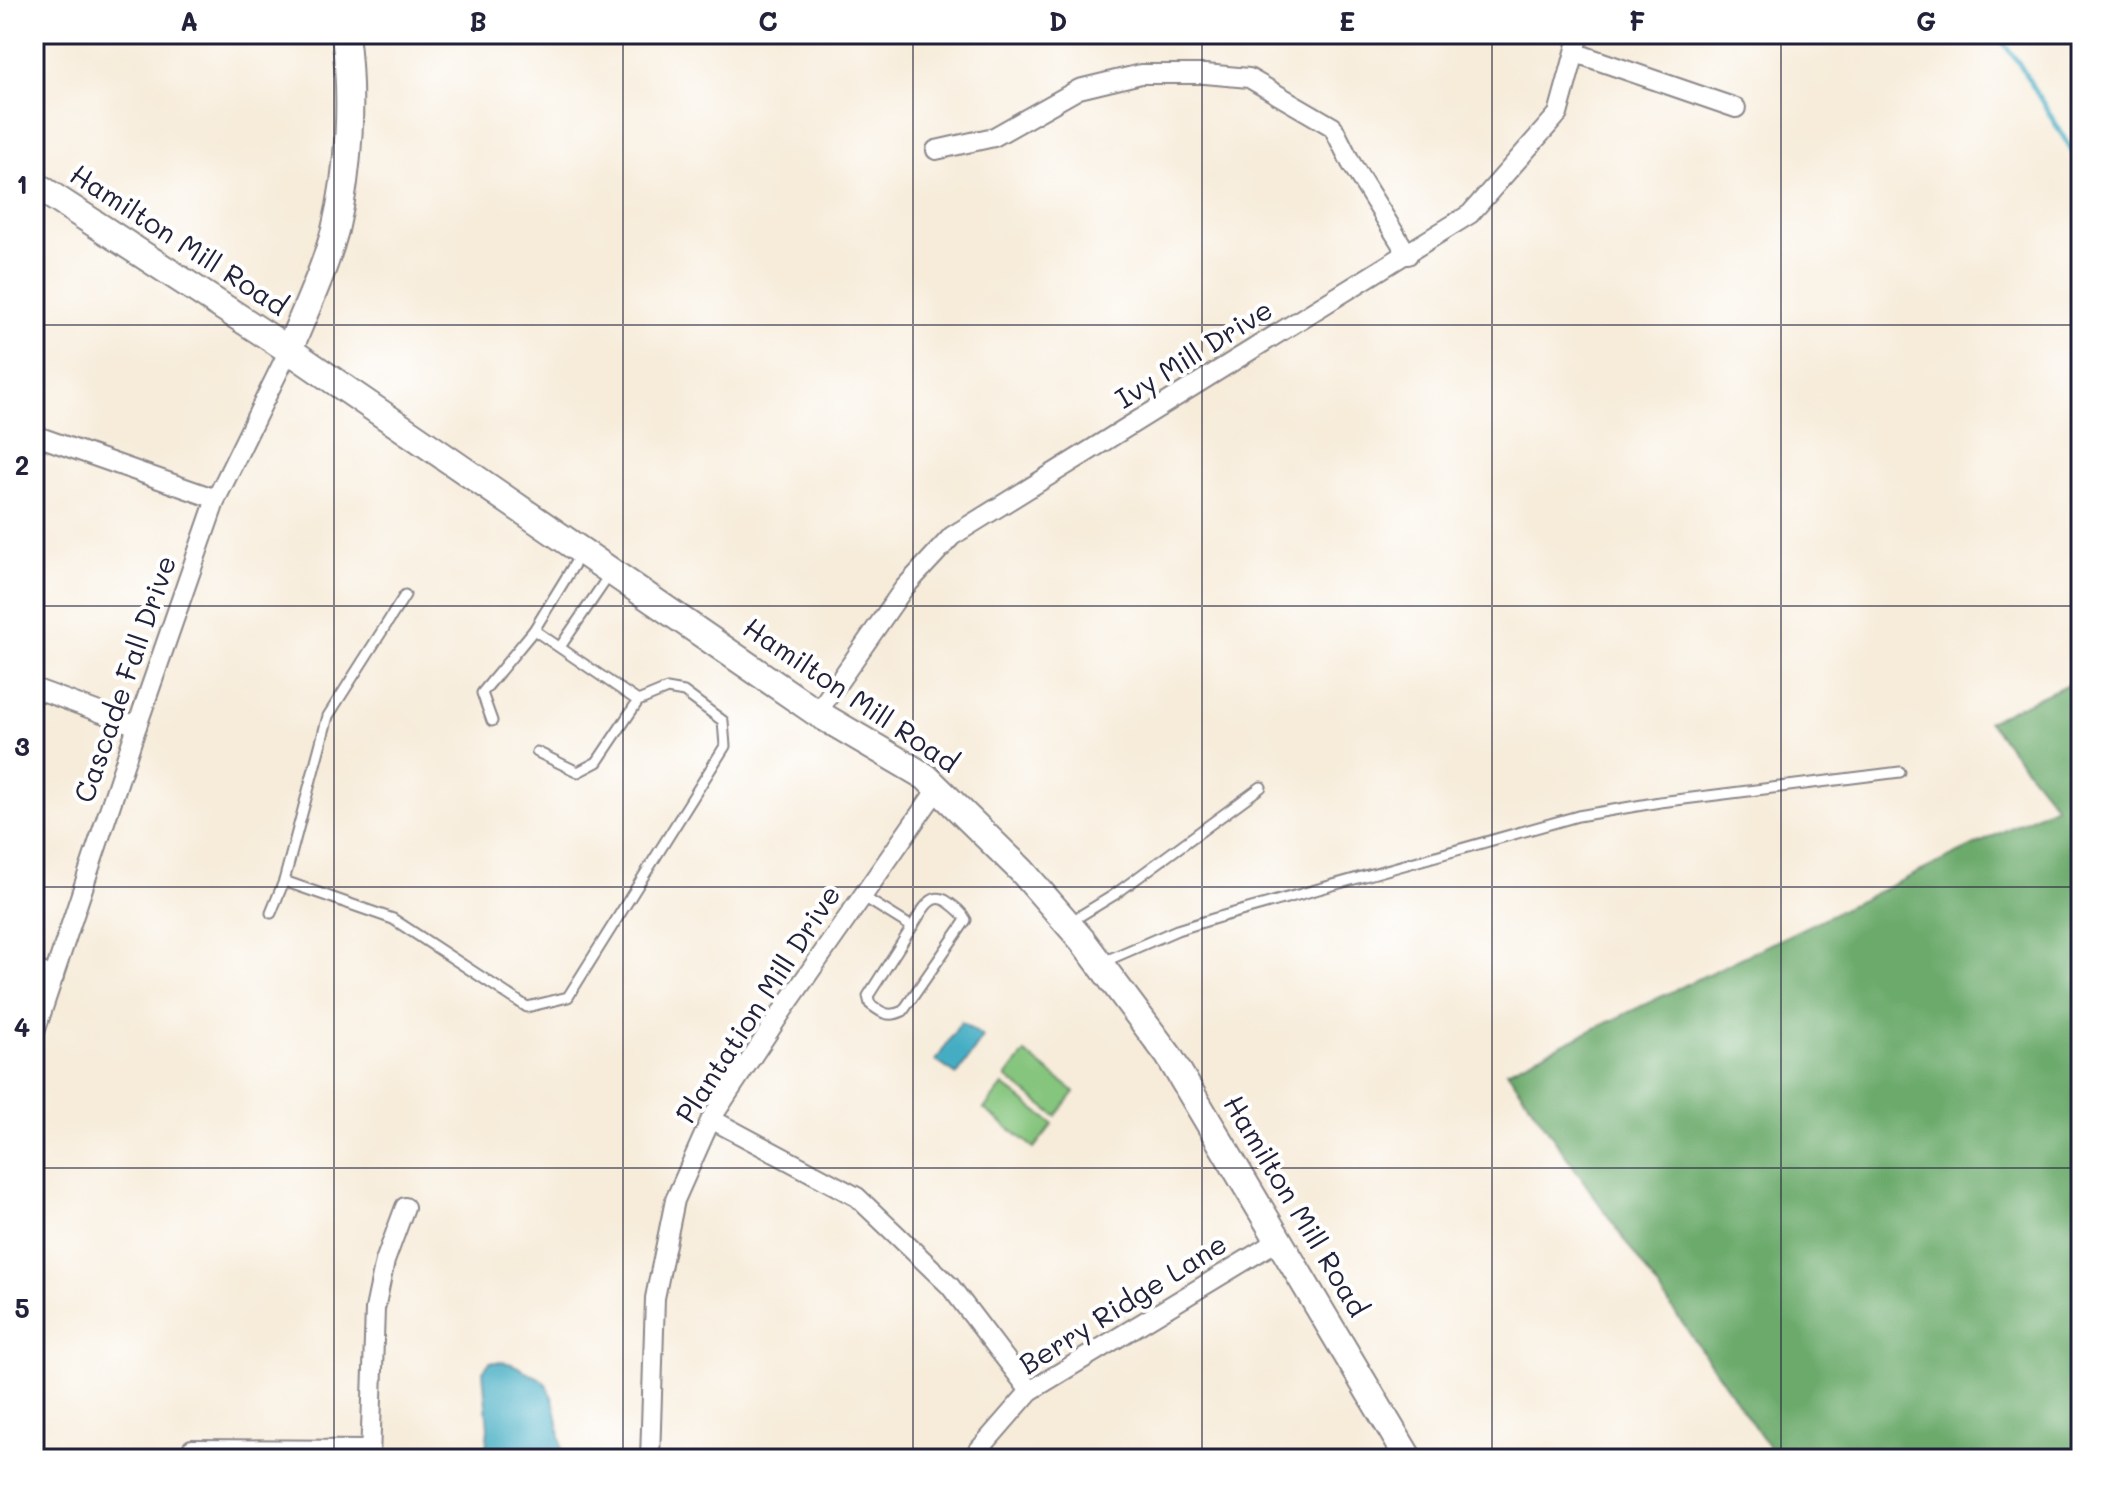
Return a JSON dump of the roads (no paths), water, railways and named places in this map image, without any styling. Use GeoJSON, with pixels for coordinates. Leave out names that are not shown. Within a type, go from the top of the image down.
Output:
{"type":"FeatureCollection","features":[{"type":"Feature","properties":{"kind":"main road","name":"Hamilton Mill Road"},"geometry":{"type":"LineString","coordinates":[[289,350],[315,287],[337,215],[345,169],[349,105],[345,34]]}},
{"type":"Feature","properties":{"kind":"main road","name":"Hamilton Mill Road"},"geometry":{"type":"LineString","coordinates":[[34,184],[289,350],[817,713],[926,777],[938,788],[1022,871],[1067,923],[1169,1056],[1409,1459]]}},
{"type":"Feature","properties":{"kind":"street"},"geometry":{"type":"LineString","coordinates":[[1578,43],[1736,108]]}},
{"type":"Feature","properties":{"kind":"street","name":"Ivy Mill Drive"},"geometry":{"type":"LineString","coordinates":[[817,713],[904,588],[952,536],[1470,214],[1558,114],[1578,43]]}},
{"type":"Feature","properties":{"kind":"street"},"geometry":{"type":"LineString","coordinates":[[936,150],[994,137],[1079,89],[1141,74],[1249,78],[1333,127],[1351,163],[1408,255]]}},
{"type":"Feature","properties":{"kind":"street","name":"Cascade Fall Drive"},"geometry":{"type":"LineString","coordinates":[[34,1035],[216,499],[289,350]]}},
{"type":"Feature","properties":{"kind":"street"},"geometry":{"type":"LineString","coordinates":[[34,435],[216,499]]}},
{"type":"Feature","properties":{"kind":"street"},"geometry":{"type":"LineString","coordinates":[[34,688],[137,726]]}},
{"type":"Feature","properties":{"kind":"street","name":"Plantation Mill Drive"},"geometry":{"type":"LineString","coordinates":[[650,1459],[655,1298],[675,1200],[711,1119],[938,788]]}},
{"type":"Feature","properties":{"kind":"street"},"geometry":{"type":"LineString","coordinates":[[34,969],[54,977]]}},
{"type":"Feature","properties":{"kind":"street"},"geometry":{"type":"LineString","coordinates":[[711,1119],[857,1197],[950,1286],[1030,1391]]}},
{"type":"Feature","properties":{"kind":"street"},"geometry":{"type":"LineString","coordinates":[[192,1449],[370,1454],[375,1309],[385,1261],[405,1207]]}},
{"type":"Feature","properties":{"kind":"street","name":"Berry Ridge Lane"},"geometry":{"type":"LineString","coordinates":[[971,1459],[1030,1391],[1279,1240]]}},
{"type":"Feature","properties":{"kind":"lane"},"geometry":{"type":"LineString","coordinates":[[492,721],[482,693],[534,630],[582,552]]}},
{"type":"Feature","properties":{"kind":"lane"},"geometry":{"type":"LineString","coordinates":[[560,647],[611,572]]}},
{"type":"Feature","properties":{"kind":"lane"},"geometry":{"type":"LineString","coordinates":[[271,913],[284,881],[328,716],[405,595]]}},
{"type":"Feature","properties":{"kind":"lane"},"geometry":{"type":"LineString","coordinates":[[534,630],[638,701]]}},
{"type":"Feature","properties":{"kind":"lane"},"geometry":{"type":"LineString","coordinates":[[284,881],[393,919],[527,1007],[568,997],[725,746],[723,721],[684,692],[667,689],[638,701],[597,762],[578,772],[537,752]]}},
{"type":"Feature","properties":{"kind":"lane"},"geometry":{"type":"LineString","coordinates":[[1100,963],[1203,922],[1578,816],[1660,802],[1900,772]]}},
{"type":"Feature","properties":{"kind":"lane"},"geometry":{"type":"LineString","coordinates":[[1067,923],[1114,895],[1261,787]]}},
{"type":"Feature","properties":{"kind":"lane"},"geometry":{"type":"LineString","coordinates":[[862,896],[912,927]]}},
{"type":"Feature","properties":{"kind":"lane"},"geometry":{"type":"LineString","coordinates":[[936,897],[944,899],[966,920],[903,1011],[893,1016],[884,1014],[870,1004],[868,996],[912,927],[930,900],[936,897]]}},
{"type":"Feature","properties":{"kind":"water"},"geometry":{"type":"Polygon","coordinates":[[[961,1022],[983,1037],[957,1075],[936,1061],[961,1022]]]}},
{"type":"Feature","properties":{"kind":"water"},"geometry":{"type":"Polygon","coordinates":[[[490,1362],[512,1364],[547,1386],[557,1417],[563,1459],[485,1459],[488,1428],[483,1371],[490,1362]]]}},
{"type":"Feature","properties":{"kind":"waterway"},"geometry":{"type":"LineString","coordinates":[[1996,34],[2018,62],[2081,166]]}}]}
